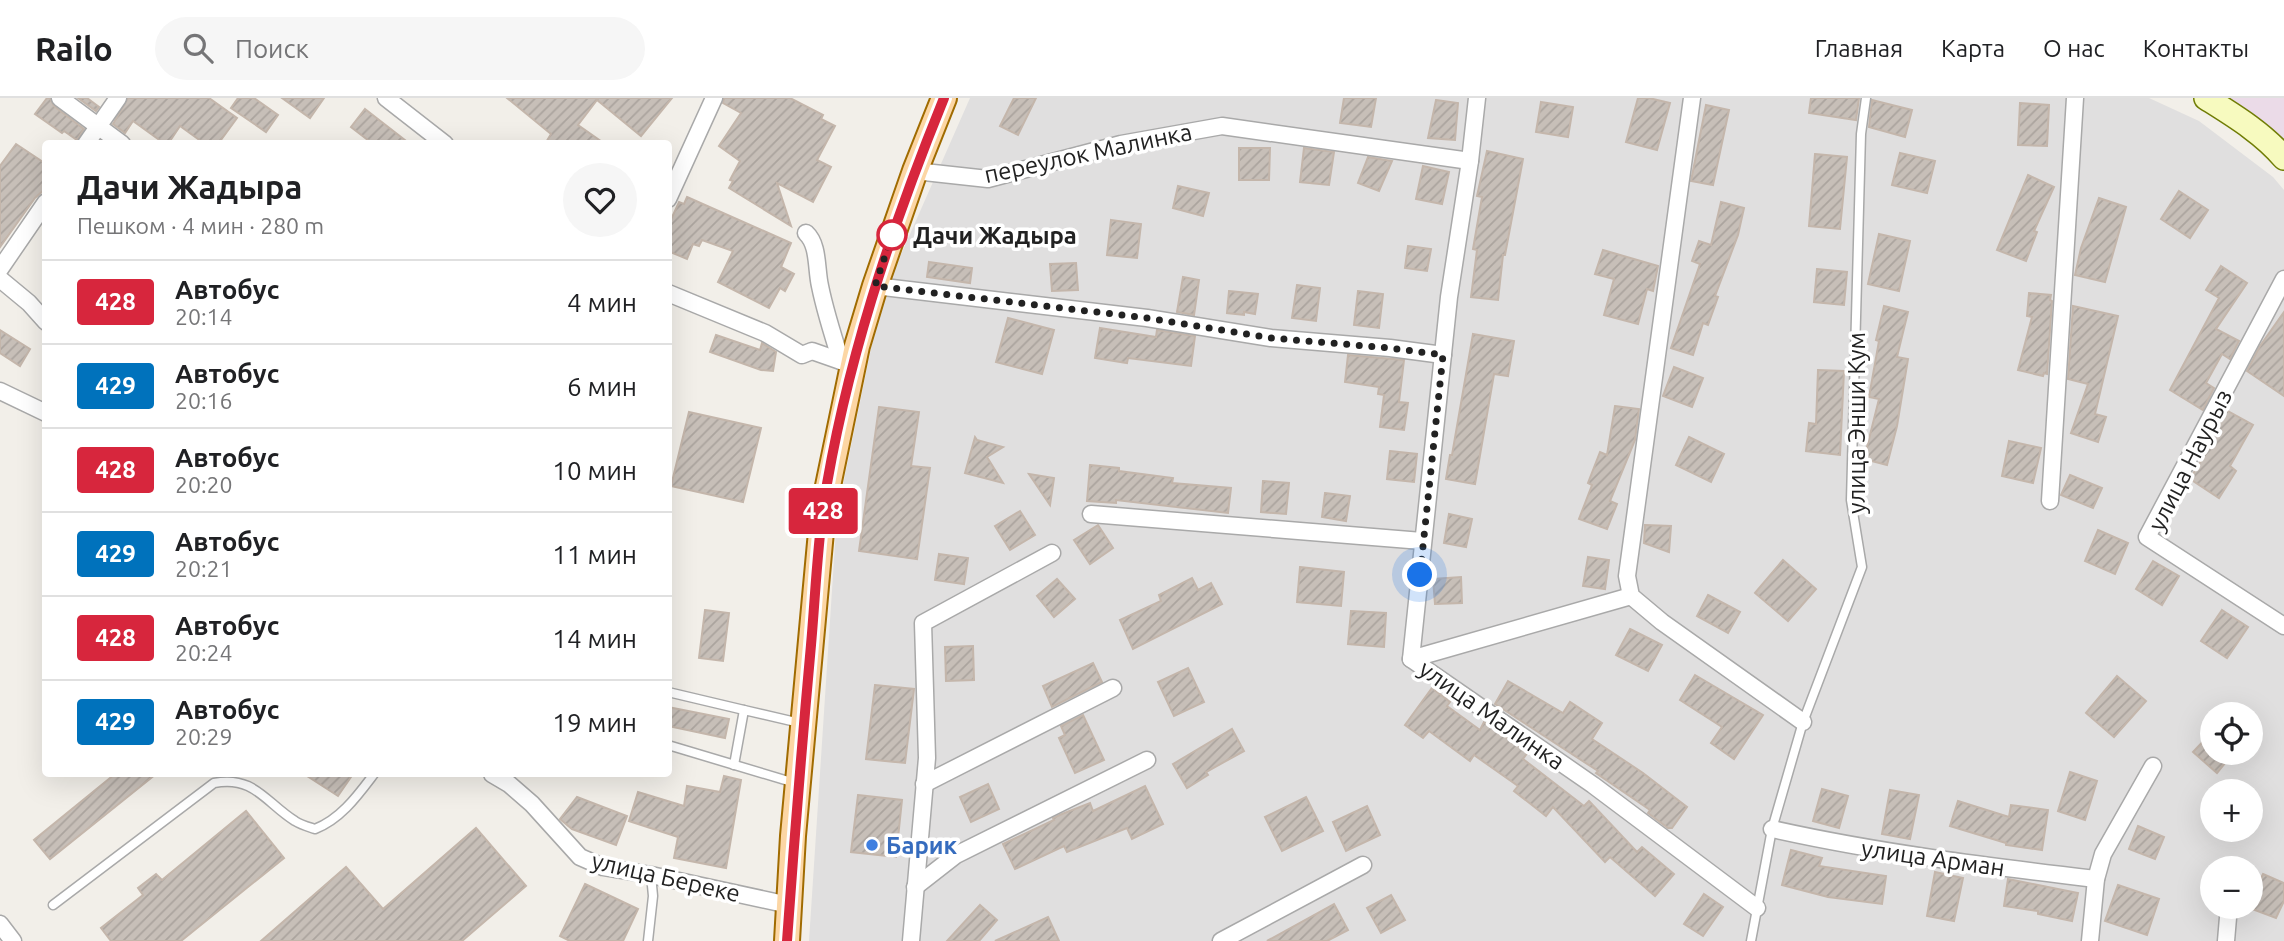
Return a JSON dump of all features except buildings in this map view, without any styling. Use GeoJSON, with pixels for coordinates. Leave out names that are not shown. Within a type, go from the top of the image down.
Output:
{"type":"FeatureCollection","features":[{"type":"Feature","properties":{"kind":"main road"},"geometry":{"type":"LineString","coordinates":[[787,941],[798,783],[823,510],[847,363],[915,171],[944,98]]}},
{"type":"Feature","properties":{"kind":"main road"},"geometry":{"type":"LineString","coordinates":[[2206,98],[2273,145],[2284,158]]}},
{"type":"Feature","properties":{"kind":"street"},"geometry":{"type":"LineString","coordinates":[[60,98],[117,140]]}},
{"type":"Feature","properties":{"kind":"street"},"geometry":{"type":"LineString","coordinates":[[89,140],[118,98]]}},
{"type":"Feature","properties":{"kind":"street"},"geometry":{"type":"LineString","coordinates":[[386,98],[440,140]]}},
{"type":"Feature","properties":{"kind":"street"},"geometry":{"type":"LineString","coordinates":[[672,191],[714,98]]}},
{"type":"Feature","properties":{"kind":"street","name":"улица Малинка"},"geometry":{"type":"LineString","coordinates":[[1477,98],[1449,297],[1410,659],[1593,785],[1757,908]]}},
{"type":"Feature","properties":{"kind":"street"},"geometry":{"type":"LineString","coordinates":[[1692,98],[1627,576],[1632,596],[1662,622],[1803,723]]}},
{"type":"Feature","properties":{"kind":"street"},"geometry":{"type":"LineString","coordinates":[[2050,501],[2075,98]]}},
{"type":"Feature","properties":{"kind":"street","name":"переулок Малинка"},"geometry":{"type":"LineString","coordinates":[[915,171],[988,179],[1121,144],[1222,126],[1470,161]]}},
{"type":"Feature","properties":{"kind":"street"},"geometry":{"type":"LineString","coordinates":[[0,268],[42,208]]}},
{"type":"Feature","properties":{"kind":"street"},"geometry":{"type":"LineString","coordinates":[[806,233],[811,237],[820,285],[847,363]]}},
{"type":"Feature","properties":{"kind":"street","name":"улица Наурыз"},"geometry":{"type":"LineString","coordinates":[[2284,278],[2147,537],[2284,626]]}},
{"type":"Feature","properties":{"kind":"street"},"geometry":{"type":"LineString","coordinates":[[0,279],[42,318]]}},
{"type":"Feature","properties":{"kind":"street"},"geometry":{"type":"LineString","coordinates":[[875,286],[1147,318],[1271,338],[1443,355]]}},
{"type":"Feature","properties":{"kind":"street"},"geometry":{"type":"LineString","coordinates":[[672,295],[765,333],[802,355],[812,351],[847,363]]}},
{"type":"Feature","properties":{"kind":"street"},"geometry":{"type":"LineString","coordinates":[[0,391],[42,411]]}},
{"type":"Feature","properties":{"kind":"street"},"geometry":{"type":"LineString","coordinates":[[1090,514],[1422,541]]}},
{"type":"Feature","properties":{"kind":"street"},"geometry":{"type":"LineString","coordinates":[[911,941],[927,758],[923,623],[1052,553]]}},
{"type":"Feature","properties":{"kind":"street"},"geometry":{"type":"LineString","coordinates":[[1410,659],[1632,596]]}},
{"type":"Feature","properties":{"kind":"street"},"geometry":{"type":"LineString","coordinates":[[924,784],[1113,688]]}},
{"type":"Feature","properties":{"kind":"street"},"geometry":{"type":"LineString","coordinates":[[915,887],[956,855],[1147,760]]}},
{"type":"Feature","properties":{"kind":"street"},"geometry":{"type":"LineString","coordinates":[[2090,941],[2096,880],[2102,854],[2153,766]]}},
{"type":"Feature","properties":{"kind":"street","name":"улица Береке"},"geometry":{"type":"LineString","coordinates":[[497,777],[532,804],[580,857],[603,867],[789,905]]}},
{"type":"Feature","properties":{"kind":"street","name":"улица Арман"},"geometry":{"type":"LineString","coordinates":[[1772,829],[1922,858],[2096,880]]}},
{"type":"Feature","properties":{"kind":"street"},"geometry":{"type":"LineString","coordinates":[[1221,941],[1363,864]]}},
{"type":"Feature","properties":{"kind":"street"},"geometry":{"type":"LineString","coordinates":[[2226,941],[2228,919]]}},
{"type":"Feature","properties":{"kind":"street"},"geometry":{"type":"LineString","coordinates":[[0,924],[13,941]]}},
{"type":"Feature","properties":{"kind":"lane","name":"улица Энши Кум"},"geometry":{"type":"LineString","coordinates":[[1751,941],[1772,829],[1803,723],[1862,567],[1851,500],[1861,134],[1866,98]]}},
{"type":"Feature","properties":{"kind":"lane"},"geometry":{"type":"LineString","coordinates":[[672,693],[803,724]]}},
{"type":"Feature","properties":{"kind":"lane"},"geometry":{"type":"LineString","coordinates":[[734,765],[744,710]]}},
{"type":"Feature","properties":{"kind":"lane"},"geometry":{"type":"LineString","coordinates":[[672,746],[798,783]]}},
{"type":"Feature","properties":{"kind":"lane"},"geometry":{"type":"LineString","coordinates":[[54,905],[214,783],[242,782],[257,790],[296,822],[316,829],[328,825],[371,777]]}},
{"type":"Feature","properties":{"kind":"lane"},"geometry":{"type":"LineString","coordinates":[[648,941],[653,895],[651,875]]}},
{"type":"Feature","properties":{"kind":"shaded area"},"geometry":{"type":"Polygon","coordinates":[[[970,98],[2149,98],[2199,121],[2273,177],[2284,190],[2284,941],[809,941],[837,514],[881,300],[970,98]]]}},
{"type":"Feature","properties":{"kind":"shaded area"},"geometry":{"type":"Polygon","coordinates":[[[2220,98],[2284,98],[2284,148],[2220,98]]]}},
{"type":"Feature","properties":{"kind":"bus line","name":"428"},"geometry":{"type":"LineString","coordinates":[[787,941],[793,836],[823,510],[857,346],[915,171],[944,98]]}},
{"type":"Feature","properties":{"kind":"place","name":"Дачи Жадыра"},"geometry":{"type":"Point","coordinates":[892,235]}},
{"type":"Feature","properties":{"kind":"place","name":"Барик"},"geometry":{"type":"Point","coordinates":[872,845]}},
{"type":"Feature","properties":{"kind":"route"},"geometry":{"type":"LineString","coordinates":[[892,235],[875,286],[1147,318],[1271,338],[1443,355],[1420,575]]}}]}
